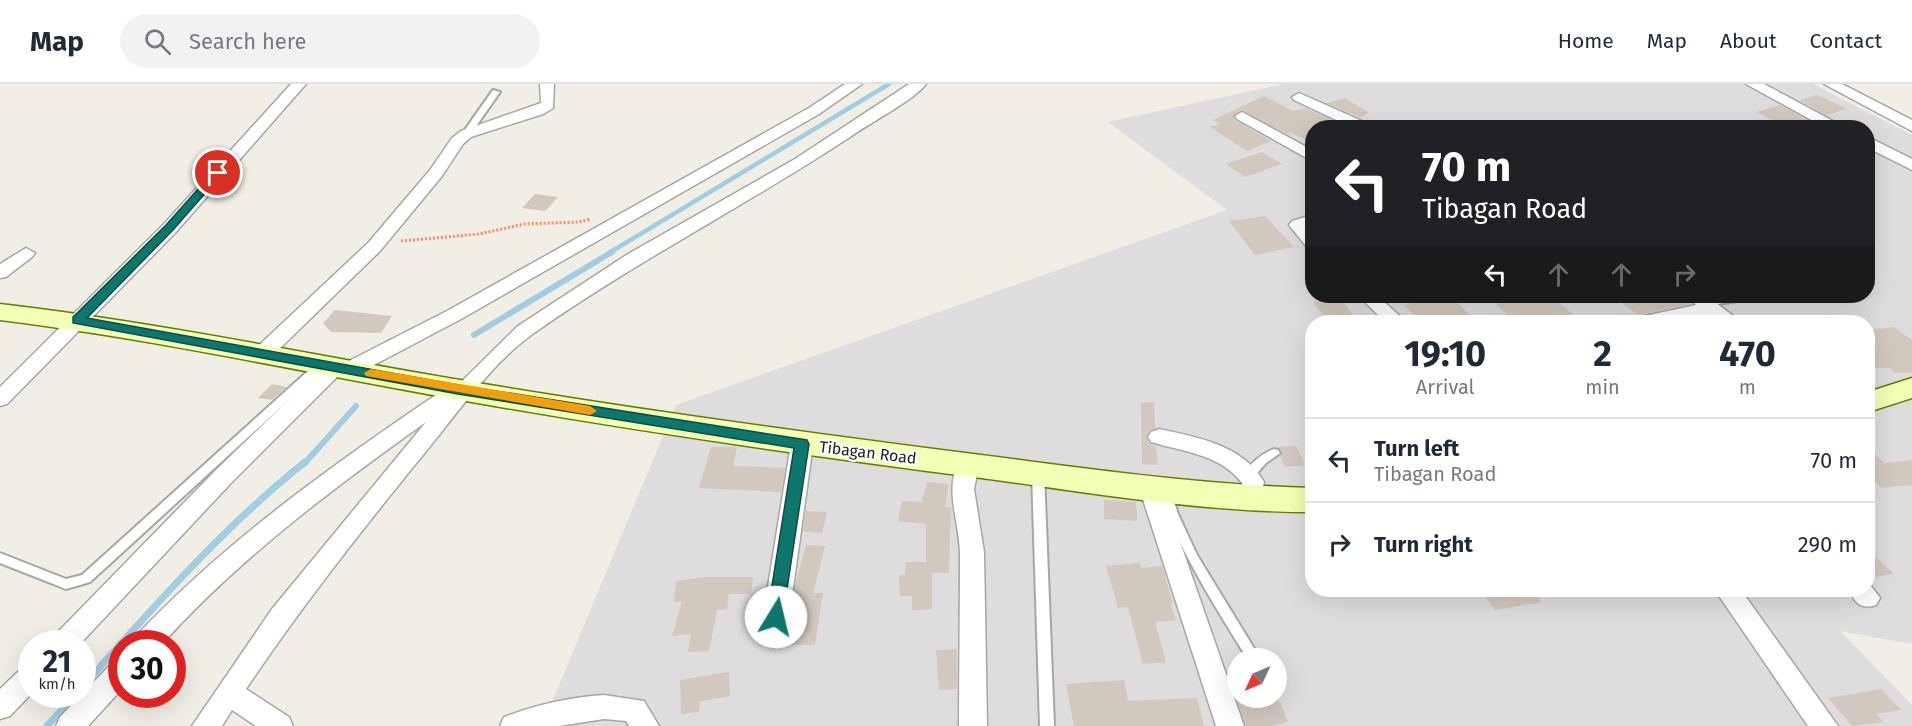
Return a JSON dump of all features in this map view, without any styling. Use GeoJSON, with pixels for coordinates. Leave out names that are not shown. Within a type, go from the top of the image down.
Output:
{"type":"FeatureCollection","features":[{"type":"Feature","properties":{"kind":"main road","name":"Tibagan Road"},"geometry":{"type":"LineString","coordinates":[[0,312],[77,320],[461,390],[802,444],[1157,488],[1250,486],[1305,498]]}},
{"type":"Feature","properties":{"kind":"main road"},"geometry":{"type":"LineString","coordinates":[[1875,400],[1912,388]]}},
{"type":"Feature","properties":{"kind":"street"},"geometry":{"type":"LineString","coordinates":[[0,399],[170,228],[299,84]]}},
{"type":"Feature","properties":{"kind":"street"},"geometry":{"type":"LineString","coordinates":[[262,354],[374,248],[436,173],[457,141],[466,134],[538,111],[548,105],[547,84]]}},
{"type":"Feature","properties":{"kind":"street"},"geometry":{"type":"LineString","coordinates":[[76,630],[224,477],[336,367],[464,309],[814,111],[855,84]]}},
{"type":"Feature","properties":{"kind":"street"},"geometry":{"type":"LineString","coordinates":[[206,726],[280,616],[343,536],[461,390],[525,330],[634,258],[801,162],[919,84]]}},
{"type":"Feature","properties":{"kind":"street"},"geometry":{"type":"LineString","coordinates":[[1753,84],[1823,120]]}},
{"type":"Feature","properties":{"kind":"street"},"geometry":{"type":"LineString","coordinates":[[1831,84],[1912,126]]}},
{"type":"Feature","properties":{"kind":"street"},"geometry":{"type":"LineString","coordinates":[[1299,97],[1349,120]]}},
{"type":"Feature","properties":{"kind":"street"},"geometry":{"type":"LineString","coordinates":[[1242,116],[1275,139],[1305,153]]}},
{"type":"Feature","properties":{"kind":"street"},"geometry":{"type":"LineString","coordinates":[[1875,146],[1912,165]]}},
{"type":"Feature","properties":{"kind":"street"},"geometry":{"type":"LineString","coordinates":[[1305,222],[1299,223],[1298,226],[1305,234]]}},
{"type":"Feature","properties":{"kind":"street"},"geometry":{"type":"LineString","coordinates":[[0,273],[26,253]]}},
{"type":"Feature","properties":{"kind":"street"},"geometry":{"type":"LineString","coordinates":[[1376,303],[1388,315]]}},
{"type":"Feature","properties":{"kind":"street"},"geometry":{"type":"LineString","coordinates":[[1664,315],[1701,303]]}},
{"type":"Feature","properties":{"kind":"street"},"geometry":{"type":"LineString","coordinates":[[1705,303],[1722,315]]}},
{"type":"Feature","properties":{"kind":"street"},"geometry":{"type":"LineString","coordinates":[[159,630],[210,578],[264,532],[356,461],[461,390]]}},
{"type":"Feature","properties":{"kind":"street"},"geometry":{"type":"LineString","coordinates":[[1159,437],[1211,450],[1250,486]]}},
{"type":"Feature","properties":{"kind":"street"},"geometry":{"type":"LineString","coordinates":[[776,617],[802,444]]}},
{"type":"Feature","properties":{"kind":"street"},"geometry":{"type":"LineString","coordinates":[[968,465],[963,489],[972,552],[970,632],[973,726]]}},
{"type":"Feature","properties":{"kind":"street"},"geometry":{"type":"LineString","coordinates":[[1157,488],[1230,726]]}},
{"type":"Feature","properties":{"kind":"street"},"geometry":{"type":"LineString","coordinates":[[1732,597],[1824,726]]}},
{"type":"Feature","properties":{"kind":"street"},"geometry":{"type":"LineString","coordinates":[[70,726],[108,685]]}},
{"type":"Feature","properties":{"kind":"street"},"geometry":{"type":"LineString","coordinates":[[0,707],[18,689]]}},
{"type":"Feature","properties":{"kind":"street"},"geometry":{"type":"LineString","coordinates":[[229,693],[279,726]]}},
{"type":"Feature","properties":{"kind":"street"},"geometry":{"type":"LineString","coordinates":[[514,726],[565,712],[612,705],[634,710],[645,726]]}},
{"type":"Feature","properties":{"kind":"lane"},"geometry":{"type":"LineString","coordinates":[[466,134],[496,92]]}},
{"type":"Feature","properties":{"kind":"lane"},"geometry":{"type":"LineString","coordinates":[[0,558],[66,584],[86,579],[336,367]]}},
{"type":"Feature","properties":{"kind":"lane"},"geometry":{"type":"LineString","coordinates":[[1250,486],[1262,460],[1274,453]]}},
{"type":"Feature","properties":{"kind":"lane"},"geometry":{"type":"LineString","coordinates":[[1038,473],[1047,726]]}},
{"type":"Feature","properties":{"kind":"lane"},"geometry":{"type":"LineString","coordinates":[[1157,488],[1189,552],[1248,648]]}},
{"type":"Feature","properties":{"kind":"path"},"geometry":{"type":"LineString","coordinates":[[374,248],[402,241],[479,234],[524,224],[579,222],[601,216]]}},
{"type":"Feature","properties":{"kind":"shaded area"},"geometry":{"type":"Polygon","coordinates":[[[1284,84],[1813,84],[1912,135],[1912,644],[1840,631],[1912,705],[1912,726],[542,726],[676,405],[1227,210],[1108,122],[1284,84]]]}},
{"type":"Feature","properties":{"kind":"building"},"geometry":{"type":"Polygon","coordinates":[[[1817,95],[1847,109],[1826,115],[1799,100],[1817,95]]]}},
{"type":"Feature","properties":{"kind":"building"},"geometry":{"type":"Polygon","coordinates":[[[1264,96],[1293,111],[1305,108],[1331,120],[1305,120],[1305,139],[1291,133],[1287,134],[1241,110],[1233,115],[1235,120],[1271,141],[1247,151],[1210,127],[1220,124],[1213,120],[1264,96]]]}},
{"type":"Feature","properties":{"kind":"building"},"geometry":{"type":"Polygon","coordinates":[[[1345,98],[1369,113],[1360,117],[1326,103],[1345,98]]]}},
{"type":"Feature","properties":{"kind":"building"},"geometry":{"type":"Polygon","coordinates":[[[1780,105],[1807,120],[1773,120],[1756,112],[1780,105]]]}},
{"type":"Feature","properties":{"kind":"building"},"geometry":{"type":"Polygon","coordinates":[[[1262,152],[1282,164],[1245,177],[1226,164],[1262,152]]]}},
{"type":"Feature","properties":{"kind":"building"},"geometry":{"type":"Polygon","coordinates":[[[535,194],[558,197],[545,211],[522,208],[535,194]]]}},
{"type":"Feature","properties":{"kind":"building"},"geometry":{"type":"Polygon","coordinates":[[[1266,216],[1294,247],[1255,255],[1229,221],[1266,216]]]}},
{"type":"Feature","properties":{"kind":"building"},"geometry":{"type":"Polygon","coordinates":[[[1314,303],[1344,303],[1353,315],[1323,315],[1314,303]]]}},
{"type":"Feature","properties":{"kind":"building"},"geometry":{"type":"Polygon","coordinates":[[[1458,303],[1469,315],[1415,315],[1404,305],[1458,303]]]}},
{"type":"Feature","properties":{"kind":"building"},"geometry":{"type":"Polygon","coordinates":[[[1559,303],[1573,314],[1508,315],[1495,304],[1559,303]]]}},
{"type":"Feature","properties":{"kind":"building"},"geometry":{"type":"Polygon","coordinates":[[[1622,303],[1691,304],[1638,315],[1622,303]]]}},
{"type":"Feature","properties":{"kind":"building"},"geometry":{"type":"Polygon","coordinates":[[[335,310],[392,316],[381,333],[331,332],[323,323],[335,310]]]}},
{"type":"Feature","properties":{"kind":"building"},"geometry":{"type":"Polygon","coordinates":[[[1894,327],[1912,340],[1912,373],[1895,373],[1890,368],[1875,368],[1875,329],[1894,327]]]}},
{"type":"Feature","properties":{"kind":"building"},"geometry":{"type":"Polygon","coordinates":[[[272,384],[287,387],[272,400],[258,398],[272,384]]]}},
{"type":"Feature","properties":{"kind":"building"},"geometry":{"type":"Polygon","coordinates":[[[1154,402],[1155,428],[1149,431],[1146,438],[1150,444],[1156,446],[1158,465],[1142,464],[1141,403],[1154,402]]]}},
{"type":"Feature","properties":{"kind":"building"},"geometry":{"type":"Polygon","coordinates":[[[1296,446],[1305,465],[1285,467],[1280,456],[1282,452],[1277,447],[1296,446]]]}},
{"type":"Feature","properties":{"kind":"building"},"geometry":{"type":"Polygon","coordinates":[[[711,447],[737,447],[733,466],[785,468],[781,492],[699,488],[711,447]]]}},
{"type":"Feature","properties":{"kind":"building"},"geometry":{"type":"Polygon","coordinates":[[[1875,454],[1884,463],[1912,460],[1912,485],[1881,488],[1875,482],[1875,454]]]}},
{"type":"Feature","properties":{"kind":"building"},"geometry":{"type":"Polygon","coordinates":[[[927,482],[949,484],[945,507],[951,507],[949,573],[932,573],[932,609],[912,610],[912,596],[900,596],[899,575],[905,575],[906,562],[926,562],[926,524],[898,521],[902,501],[922,502],[927,482]]]}},
{"type":"Feature","properties":{"kind":"building"},"geometry":{"type":"Polygon","coordinates":[[[1104,500],[1136,502],[1137,521],[1104,519],[1104,500]]]}},
{"type":"Feature","properties":{"kind":"building"},"geometry":{"type":"Polygon","coordinates":[[[806,511],[827,512],[822,533],[803,531],[806,511]]]}},
{"type":"Feature","properties":{"kind":"building"},"geometry":{"type":"Polygon","coordinates":[[[806,545],[825,546],[813,593],[823,593],[815,645],[780,645],[781,628],[787,625],[791,617],[796,581],[806,545]]]}},
{"type":"Feature","properties":{"kind":"building"},"geometry":{"type":"Polygon","coordinates":[[[1875,556],[1880,561],[1894,574],[1875,577],[1875,556]]]}},
{"type":"Feature","properties":{"kind":"building"},"geometry":{"type":"Polygon","coordinates":[[[1140,563],[1141,568],[1162,566],[1173,603],[1170,603],[1176,620],[1155,622],[1166,662],[1143,664],[1128,607],[1118,608],[1106,566],[1140,563]]]}},
{"type":"Feature","properties":{"kind":"building"},"geometry":{"type":"Polygon","coordinates":[[[706,577],[753,577],[751,594],[729,594],[727,609],[717,610],[709,651],[688,652],[691,634],[672,636],[682,601],[674,602],[676,581],[706,577]]]}},
{"type":"Feature","properties":{"kind":"building"},"geometry":{"type":"Polygon","coordinates":[[[1485,597],[1538,597],[1542,602],[1495,610],[1485,597]]]}},
{"type":"Feature","properties":{"kind":"building"},"geometry":{"type":"Polygon","coordinates":[[[957,649],[957,689],[939,690],[936,650],[957,649]]]}},
{"type":"Feature","properties":{"kind":"building"},"geometry":{"type":"Polygon","coordinates":[[[729,672],[730,696],[700,701],[699,712],[681,714],[680,680],[729,672]]]}},
{"type":"Feature","properties":{"kind":"building"},"geometry":{"type":"Polygon","coordinates":[[[1124,680],[1128,701],[1197,698],[1204,726],[1074,726],[1066,684],[1124,680]]]}},
{"type":"Feature","properties":{"kind":"building"},"geometry":{"type":"Polygon","coordinates":[[[1881,689],[1901,710],[1876,714],[1883,722],[1852,726],[1828,698],[1881,689]]]}},
{"type":"Feature","properties":{"kind":"building"},"geometry":{"type":"Polygon","coordinates":[[[1240,708],[1282,708],[1288,722],[1272,726],[1246,726],[1240,708]]]}},
{"type":"Feature","properties":{"kind":"waterway"},"geometry":{"type":"LineString","coordinates":[[609,253],[889,84]]}},
{"type":"Feature","properties":{"kind":"waterway"},"geometry":{"type":"LineString","coordinates":[[474,335],[612,252]]}},
{"type":"Feature","properties":{"kind":"waterway"},"geometry":{"type":"LineString","coordinates":[[304,464],[356,406]]}},
{"type":"Feature","properties":{"kind":"waterway"},"geometry":{"type":"LineString","coordinates":[[96,671],[217,541],[305,462]]}},
{"type":"Feature","properties":{"kind":"waterway"},"geometry":{"type":"LineString","coordinates":[[47,726],[63,708]]}},
{"type":"Feature","properties":{"kind":"slow traffic"},"geometry":{"type":"LineString","coordinates":[[371,373],[458,390],[590,411]]}},
{"type":"Feature","properties":{"kind":"route"},"geometry":{"type":"LineString","coordinates":[[218,173],[170,228],[77,320],[458,390],[802,444],[776,617]]}}]}
